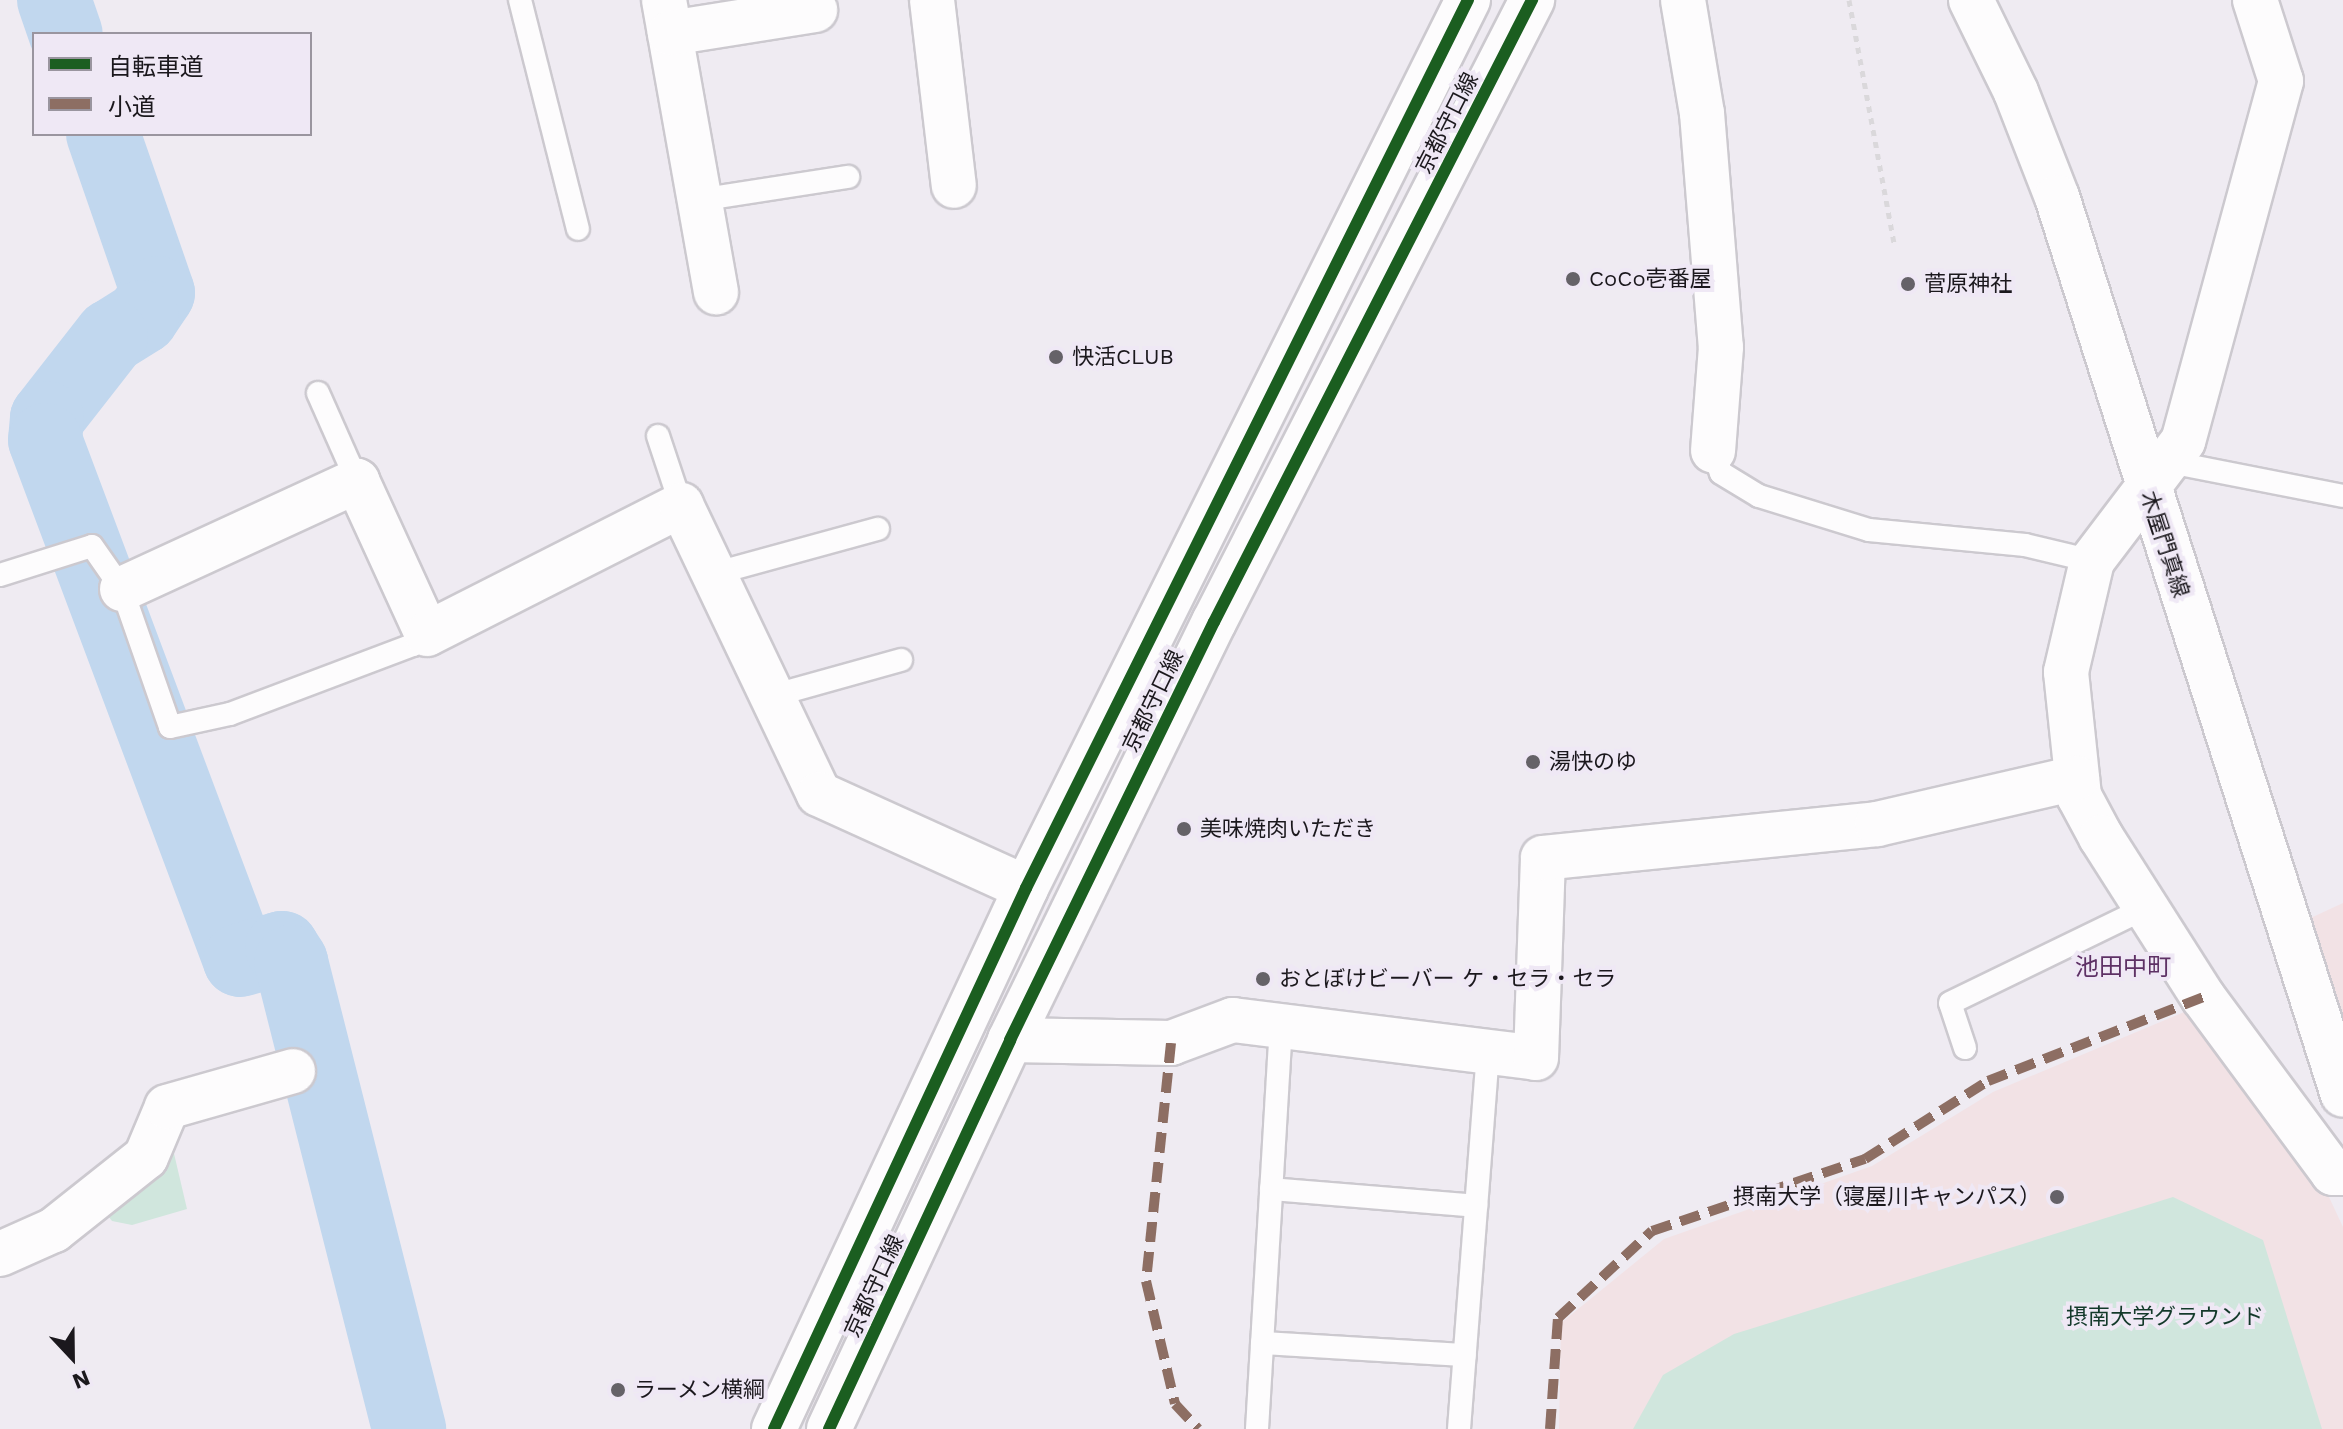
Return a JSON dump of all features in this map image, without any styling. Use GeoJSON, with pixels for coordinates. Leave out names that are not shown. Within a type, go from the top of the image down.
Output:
{"type":"FeatureCollection","features":[{"type":"Feature","properties":{"kind":"street"},"geometry":{"type":"LineString","coordinates":[[932,0],[954,186]]}},
{"type":"Feature","properties":{"kind":"street","name":"京都守口線"},"geometry":{"type":"LineString","coordinates":[[774,1429],[1026,888],[1468,0]]}},
{"type":"Feature","properties":{"kind":"street","name":"京都守口線"},"geometry":{"type":"LineString","coordinates":[[829,1429],[1010,1040],[1214,622],[1532,0]]}},
{"type":"Feature","properties":{"kind":"street"},"geometry":{"type":"LineString","coordinates":[[1683,0],[1702,113],[1721,347],[1713,451]]}},
{"type":"Feature","properties":{"kind":"street","name":"木屋門真線"},"geometry":{"type":"LineString","coordinates":[[1971,0],[2016,92],[2159,477],[2343,1095]]}},
{"type":"Feature","properties":{"kind":"street"},"geometry":{"type":"LineString","coordinates":[[2255,0],[2281,81],[2183,441],[2159,477],[2092,561],[2066,672],[2066,780],[2079,796],[2136,913],[2333,1173],[2343,1173]]}},
{"type":"Feature","properties":{"kind":"street"},"geometry":{"type":"LineString","coordinates":[[716,292],[667,17],[815,10]]}},
{"type":"Feature","properties":{"kind":"street"},"geometry":{"type":"LineString","coordinates":[[122,589],[357,481],[427,634],[681,505],[819,794],[1026,888]]}},
{"type":"Feature","properties":{"kind":"street"},"geometry":{"type":"LineString","coordinates":[[1010,1040],[1171,1043],[1233,1020],[1536,1058],[1543,858],[1877,824],[2066,780]]}},
{"type":"Feature","properties":{"kind":"street"},"geometry":{"type":"LineString","coordinates":[[0,1254],[54,1230],[146,1157],[167,1107],[293,1071]]}},
{"type":"Feature","properties":{"kind":"lane"},"geometry":{"type":"LineString","coordinates":[[520,0],[578,229]]}},
{"type":"Feature","properties":{"kind":"lane"},"geometry":{"type":"LineString","coordinates":[[699,200],[848,177]]}},
{"type":"Feature","properties":{"kind":"lane"},"geometry":{"type":"LineString","coordinates":[[318,393],[357,481]]}},
{"type":"Feature","properties":{"kind":"lane"},"geometry":{"type":"LineString","coordinates":[[658,436],[681,505]]}},
{"type":"Feature","properties":{"kind":"lane"},"geometry":{"type":"LineString","coordinates":[[1713,451],[1721,473],[1759,496],[1869,530],[2025,545],[2092,561]]}},
{"type":"Feature","properties":{"kind":"lane"},"geometry":{"type":"LineString","coordinates":[[2159,477],[2343,496]]}},
{"type":"Feature","properties":{"kind":"lane"},"geometry":{"type":"LineString","coordinates":[[713,574],[878,529]]}},
{"type":"Feature","properties":{"kind":"lane"},"geometry":{"type":"LineString","coordinates":[[0,575],[92,546],[122,589],[170,727],[230,714],[413,645],[427,634]]}},
{"type":"Feature","properties":{"kind":"lane"},"geometry":{"type":"LineString","coordinates":[[772,696],[901,660]]}},
{"type":"Feature","properties":{"kind":"lane"},"geometry":{"type":"LineString","coordinates":[[1965,1048],[1950,1003],[2136,913]]}},
{"type":"Feature","properties":{"kind":"lane"},"geometry":{"type":"LineString","coordinates":[[1257,1429],[1281,1025]]}},
{"type":"Feature","properties":{"kind":"lane"},"geometry":{"type":"LineString","coordinates":[[1459,1429],[1488,1051]]}},
{"type":"Feature","properties":{"kind":"lane"},"geometry":{"type":"LineString","coordinates":[[1271,1189],[1476,1206]]}},
{"type":"Feature","properties":{"kind":"lane"},"geometry":{"type":"LineString","coordinates":[[1262,1343],[1465,1355]]}},
{"type":"Feature","properties":{"kind":"path"},"geometry":{"type":"LineString","coordinates":[[1849,0],[1894,243]]}},
{"type":"Feature","properties":{"kind":"shaded area"},"geometry":{"type":"Polygon","coordinates":[[[2343,903],[2343,1045],[2302,922],[2343,903]]]}},
{"type":"Feature","properties":{"kind":"shaded area","name":"摂南大学（寝屋川キャンパス）"},"geometry":{"type":"Polygon","coordinates":[[[2189,1010],[2264,1120],[2290,1135],[2314,1165],[2343,1227],[2343,1429],[1559,1429],[1561,1323],[1664,1239],[1872,1166],[1993,1092],[2189,1010]]]}},
{"type":"Feature","properties":{"kind":"green space"},"geometry":{"type":"Polygon","coordinates":[[[168,1128],[187,1209],[132,1225],[112,1221],[102,1208],[168,1128]]]}},
{"type":"Feature","properties":{"kind":"green space","name":"摂南大学グラウンド"},"geometry":{"type":"Polygon","coordinates":[[[2173,1197],[2263,1240],[2322,1429],[1633,1429],[1663,1375],[1734,1334],[2173,1197]]]}},
{"type":"Feature","properties":{"kind":"waterway"},"geometry":{"type":"LineString","coordinates":[[54,0],[65,32]]}},
{"type":"Feature","properties":{"kind":"waterway"},"geometry":{"type":"LineString","coordinates":[[104,136],[158,293],[142,317],[111,336],[47,418],[45,440],[240,960],[282,948],[291,962],[409,1429]]}},
{"type":"Feature","properties":{"kind":"marked path"},"geometry":{"type":"LineString","coordinates":[[1550,1429],[1558,1318],[1652,1231],[1865,1159],[1988,1081],[2203,997]]}},
{"type":"Feature","properties":{"kind":"marked path"},"geometry":{"type":"LineString","coordinates":[[1171,1043],[1146,1281],[1175,1404],[1198,1429]]}},
{"type":"Feature","properties":{"kind":"cycle path"},"geometry":{"type":"LineString","coordinates":[[774,1429],[1026,888],[1468,0]]}},
{"type":"Feature","properties":{"kind":"cycle path"},"geometry":{"type":"LineString","coordinates":[[829,1429],[1010,1040],[1214,622],[1532,0]]}},
{"type":"Feature","properties":{"kind":"place","name":"CoCo壱番屋"},"geometry":{"type":"Point","coordinates":[1573,279]}},
{"type":"Feature","properties":{"kind":"place","name":"菅原神社"},"geometry":{"type":"Point","coordinates":[1908,284]}},
{"type":"Feature","properties":{"kind":"place","name":"快活CLUB"},"geometry":{"type":"Point","coordinates":[1056,357]}},
{"type":"Feature","properties":{"kind":"place","name":"湯快のゆ"},"geometry":{"type":"Point","coordinates":[1533,762]}},
{"type":"Feature","properties":{"kind":"place","name":"美味焼肉いただき"},"geometry":{"type":"Point","coordinates":[1184,829]}},
{"type":"Feature","properties":{"kind":"place","name":"おとぼけビーバー ケ・セラ・セラ"},"geometry":{"type":"Point","coordinates":[1263,979]}},
{"type":"Feature","properties":{"kind":"place","name":"摂南大学（寝屋川キャンパス）"},"geometry":{"type":"Point","coordinates":[2057,1197]}},
{"type":"Feature","properties":{"kind":"place","name":"ラーメン横綱"},"geometry":{"type":"Point","coordinates":[618,1390]}},
{"type":"Feature","properties":{"kind":"district","name":"池田中町"},"geometry":{"type":"Point","coordinates":[2123,968]}}]}
